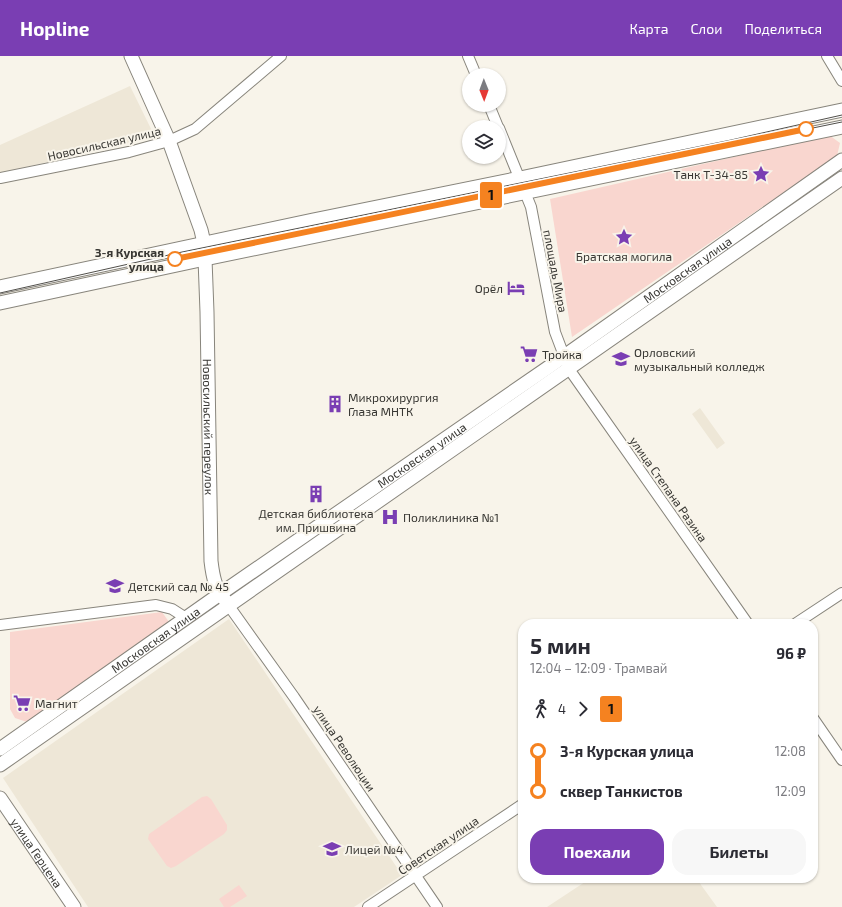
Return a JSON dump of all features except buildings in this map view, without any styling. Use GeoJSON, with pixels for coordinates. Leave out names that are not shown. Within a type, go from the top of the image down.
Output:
{"type":"FeatureCollection","features":[{"type":"Feature","properties":{"kind":"main road"},"geometry":{"type":"LineString","coordinates":[[131,56],[169,141],[204,243]]}},
{"type":"Feature","properties":{"kind":"main road"},"geometry":{"type":"LineString","coordinates":[[0,287],[842,110]]}},
{"type":"Feature","properties":{"kind":"main road"},"geometry":{"type":"LineString","coordinates":[[0,303],[205,258],[842,127]]}},
{"type":"Feature","properties":{"kind":"main road","name":"Московская улица"},"geometry":{"type":"LineString","coordinates":[[0,749],[220,594],[564,356],[842,160]]}},
{"type":"Feature","properties":{"kind":"main road","name":"Московская улица"},"geometry":{"type":"LineString","coordinates":[[0,765],[842,178]]}},
{"type":"Feature","properties":{"kind":"main road","name":"Новосильский переулок"},"geometry":{"type":"LineString","coordinates":[[204,243],[208,320],[213,577],[220,594],[229,606]]}},
{"type":"Feature","properties":{"kind":"main road","name":"улица Герцена"},"geometry":{"type":"LineString","coordinates":[[0,798],[74,907]]}},
{"type":"Feature","properties":{"kind":"street","name":"Новосильская улица"},"geometry":{"type":"LineString","coordinates":[[0,178],[129,152],[169,141],[195,129],[281,56]]}},
{"type":"Feature","properties":{"kind":"street"},"geometry":{"type":"LineString","coordinates":[[468,56],[473,68]]}},
{"type":"Feature","properties":{"kind":"street"},"geometry":{"type":"LineString","coordinates":[[827,56],[842,81]]}},
{"type":"Feature","properties":{"kind":"street","name":"площадь Мира"},"geometry":{"type":"LineString","coordinates":[[506,145],[531,207],[555,332],[569,368]]}},
{"type":"Feature","properties":{"kind":"street","name":"улица Степана Разина"},"geometry":{"type":"LineString","coordinates":[[569,368],[745,619]]}},
{"type":"Feature","properties":{"kind":"street"},"geometry":{"type":"LineString","coordinates":[[803,619],[842,593]]}},
{"type":"Feature","properties":{"kind":"street"},"geometry":{"type":"LineString","coordinates":[[0,625],[156,605],[165,606],[172,609],[186,618]]}},
{"type":"Feature","properties":{"kind":"street","name":"улица Революции"},"geometry":{"type":"LineString","coordinates":[[229,606],[294,697],[437,907]]}},
{"type":"Feature","properties":{"kind":"street"},"geometry":{"type":"LineString","coordinates":[[818,725],[842,760]]}},
{"type":"Feature","properties":{"kind":"street","name":"Советская улица"},"geometry":{"type":"LineString","coordinates":[[368,907],[518,807]]}},
{"type":"Feature","properties":{"kind":"shaded area"},"geometry":{"type":"Polygon","coordinates":[[[130,86],[155,137],[0,173],[0,145],[130,86]]]}},
{"type":"Feature","properties":{"kind":"shaded area"},"geometry":{"type":"Polygon","coordinates":[[[829,135],[840,143],[837,156],[572,337],[550,199],[829,135]]]}},
{"type":"Feature","properties":{"kind":"shaded area"},"geometry":{"type":"Polygon","coordinates":[[[700,408],[725,443],[717,449],[692,414],[700,408]]]}},
{"type":"Feature","properties":{"kind":"shaded area"},"geometry":{"type":"Polygon","coordinates":[[[162,612],[169,622],[27,722],[15,718],[10,709],[10,632],[162,612]]]}},
{"type":"Feature","properties":{"kind":"shaded area"},"geometry":{"type":"Polygon","coordinates":[[[229,619],[402,875],[354,907],[88,907],[3,778],[229,619]]]}},
{"type":"Feature","properties":{"kind":"shaded area"},"geometry":{"type":"Polygon","coordinates":[[[207,796],[211,799],[227,825],[227,830],[224,834],[176,866],[171,868],[167,866],[148,839],[149,834],[202,797],[207,796]]]}},
{"type":"Feature","properties":{"kind":"shaded area"},"geometry":{"type":"Polygon","coordinates":[[[583,883],[700,883],[717,907],[547,907],[583,883]]]}},
{"type":"Feature","properties":{"kind":"shaded area"},"geometry":{"type":"Polygon","coordinates":[[[239,885],[247,896],[230,907],[224,907],[219,899],[239,885]]]}},
{"type":"Feature","properties":{"kind":"tram line"},"geometry":{"type":"LineString","coordinates":[[0,293],[182,252],[731,140],[842,115]]}},
{"type":"Feature","properties":{"kind":"tram line"},"geometry":{"type":"LineString","coordinates":[[769,137],[842,122]]}},
{"type":"Feature","properties":{"kind":"tram line","name":"1"},"geometry":{"type":"LineString","coordinates":[[175,259],[482,197],[806,129]]}},
{"type":"Feature","properties":{"kind":"place","name":"Танк Т-34-85"},"geometry":{"type":"Point","coordinates":[761,174]}},
{"type":"Feature","properties":{"kind":"place","name":"Братская могила"},"geometry":{"type":"Point","coordinates":[624,237]}},
{"type":"Feature","properties":{"kind":"place","name":"3-я Курская улица"},"geometry":{"type":"Point","coordinates":[175,259]}},
{"type":"Feature","properties":{"kind":"place","name":"Орёл"},"geometry":{"type":"Point","coordinates":[516,288]}},
{"type":"Feature","properties":{"kind":"place","name":"Тройка"},"geometry":{"type":"Point","coordinates":[529,354]}},
{"type":"Feature","properties":{"kind":"place","name":"Орловский музыкальный колледж"},"geometry":{"type":"Point","coordinates":[621,359]}},
{"type":"Feature","properties":{"kind":"place","name":"Микрохирургия Глаза МНТК"},"geometry":{"type":"Point","coordinates":[335,404]}},
{"type":"Feature","properties":{"kind":"place","name":"Детская библиотека им. Пришвина"},"geometry":{"type":"Point","coordinates":[316,494]}},
{"type":"Feature","properties":{"kind":"place","name":"Поликлиника №1"},"geometry":{"type":"Point","coordinates":[390,517]}},
{"type":"Feature","properties":{"kind":"place","name":"Детский сад № 45"},"geometry":{"type":"Point","coordinates":[115,586]}},
{"type":"Feature","properties":{"kind":"place","name":"Магнит"},"geometry":{"type":"Point","coordinates":[22,703]}},
{"type":"Feature","properties":{"kind":"place","name":"Лицей №4"},"geometry":{"type":"Point","coordinates":[332,849]}}]}
